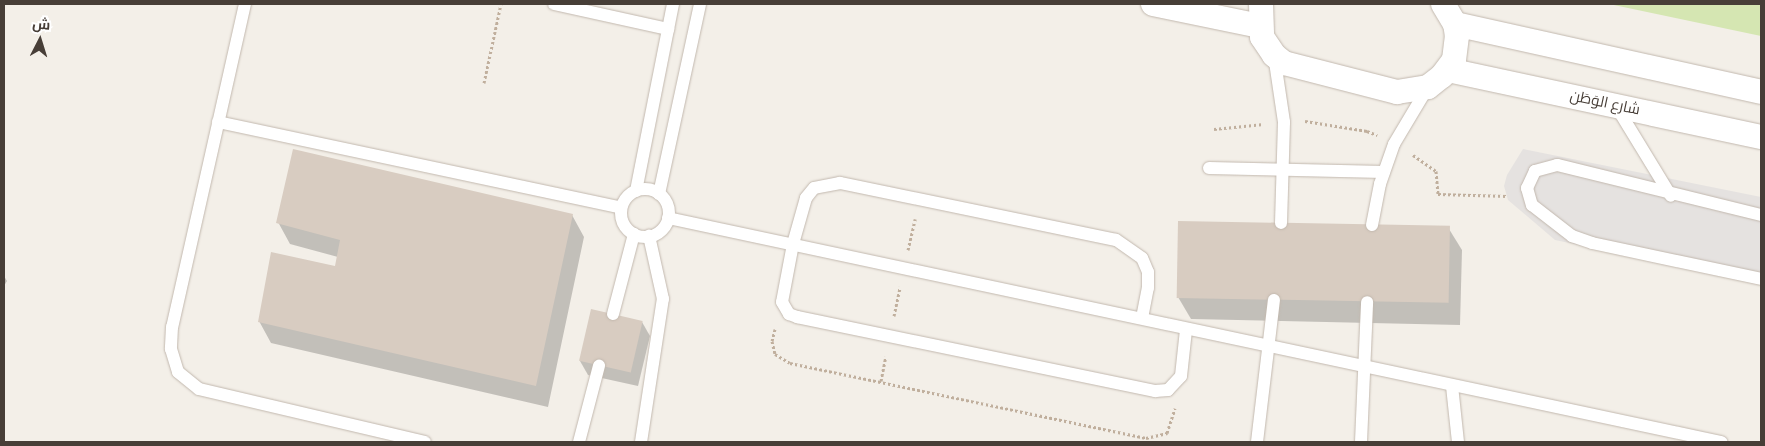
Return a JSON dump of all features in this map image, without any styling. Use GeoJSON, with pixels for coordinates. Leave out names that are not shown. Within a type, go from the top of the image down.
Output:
{"type":"FeatureCollection","features":[{"type":"Feature","properties":{"kind":"street"},"geometry":{"type":"LineString","coordinates":[[1153,4],[1260,15],[1262,37],[1274,55],[1296,68],[1397,92],[1428,87],[1448,70],[1457,48],[1455,24],[1443,4]]}},
{"type":"Feature","properties":{"kind":"street"},"geometry":{"type":"LineString","coordinates":[[1455,24],[1761,92]]}},
{"type":"Feature","properties":{"kind":"street","name":"شارع الوَطَن"},"geometry":{"type":"LineString","coordinates":[[1448,70],[1761,137]]}},
{"type":"Feature","properties":{"kind":"lane"},"geometry":{"type":"LineString","coordinates":[[245,4],[172,328],[171,349],[178,372],[199,389],[425,442]]}},
{"type":"Feature","properties":{"kind":"lane"},"geometry":{"type":"LineString","coordinates":[[554,4],[668,29]]}},
{"type":"Feature","properties":{"kind":"lane"},"geometry":{"type":"LineString","coordinates":[[636,191],[673,4]]}},
{"type":"Feature","properties":{"kind":"lane"},"geometry":{"type":"LineString","coordinates":[[659,194],[700,4]]}},
{"type":"Feature","properties":{"kind":"lane"},"geometry":{"type":"LineString","coordinates":[[1274,55],[1284,122],[1281,223]]}},
{"type":"Feature","properties":{"kind":"lane"},"geometry":{"type":"LineString","coordinates":[[1372,226],[1384,172],[1398,137],[1428,87]]}},
{"type":"Feature","properties":{"kind":"lane"},"geometry":{"type":"LineString","coordinates":[[1616,106],[1671,196]]}},
{"type":"Feature","properties":{"kind":"lane"},"geometry":{"type":"LineString","coordinates":[[218,122],[621,208]]}},
{"type":"Feature","properties":{"kind":"lane"},"geometry":{"type":"LineString","coordinates":[[1761,215],[1671,196],[1549,165],[1535,171],[1527,188],[1532,206],[1572,236],[1592,243],[1761,279]]}},
{"type":"Feature","properties":{"kind":"lane"},"geometry":{"type":"LineString","coordinates":[[1209,168],[1384,172]]}},
{"type":"Feature","properties":{"kind":"lane"},"geometry":{"type":"LineString","coordinates":[[1142,318],[1148,288],[1142,258],[1124,244],[1107,238],[840,183],[814,188],[806,198],[792,244],[782,302],[790,314],[797,316],[1155,391],[1168,390],[1178,382],[1186,330]]}},
{"type":"Feature","properties":{"kind":"lane"},"geometry":{"type":"LineString","coordinates":[[644,189],[659,194],[667,204],[668,218],[661,230],[649,236],[634,234],[623,223],[621,208],[629,194],[644,189]]}},
{"type":"Feature","properties":{"kind":"lane"},"geometry":{"type":"LineString","coordinates":[[668,218],[1142,318],[1186,330],[1720,442]]}},
{"type":"Feature","properties":{"kind":"lane"},"geometry":{"type":"LineString","coordinates":[[613,314],[634,234]]}},
{"type":"Feature","properties":{"kind":"lane"},"geometry":{"type":"LineString","coordinates":[[641,442],[663,299],[649,236]]}},
{"type":"Feature","properties":{"kind":"lane"},"geometry":{"type":"LineString","coordinates":[[1257,442],[1274,300]]}},
{"type":"Feature","properties":{"kind":"lane"},"geometry":{"type":"LineString","coordinates":[[1361,442],[1367,302]]}},
{"type":"Feature","properties":{"kind":"lane"},"geometry":{"type":"LineString","coordinates":[[579,442],[599,366]]}},
{"type":"Feature","properties":{"kind":"lane"},"geometry":{"type":"LineString","coordinates":[[1452,386],[1458,442]]}},
{"type":"Feature","properties":{"kind":"path"},"geometry":{"type":"LineString","coordinates":[[484,83],[501,4]]}},
{"type":"Feature","properties":{"kind":"path"},"geometry":{"type":"LineString","coordinates":[[782,302],[772,341],[775,354],[781,360],[1146,438],[1167,433],[1172,426],[1178,382]]}},
{"type":"Feature","properties":{"kind":"green space"},"geometry":{"type":"Polygon","coordinates":[[[1609,4],[1761,4],[1761,36],[1609,4]]]}},
{"type":"Feature","properties":{"kind":"shaded area"},"geometry":{"type":"Polygon","coordinates":[[[1523,149],[1761,197],[1761,283],[1555,240],[1508,200],[1504,186],[1507,175],[1523,149]]]}},
{"type":"Feature","properties":{"kind":"building"},"geometry":{"type":"Polygon","coordinates":[[[293,149],[573,214],[536,386],[258,322],[271,252],[335,266],[340,240],[276,223],[293,149]]]}},
{"type":"Feature","properties":{"kind":"building"},"geometry":{"type":"Polygon","coordinates":[[[1178,221],[1450,226],[1449,303],[1177,298],[1178,221]]]}},
{"type":"Feature","properties":{"kind":"building"},"geometry":{"type":"Polygon","coordinates":[[[591,309],[643,321],[631,373],[579,361],[591,309]]]}}]}
